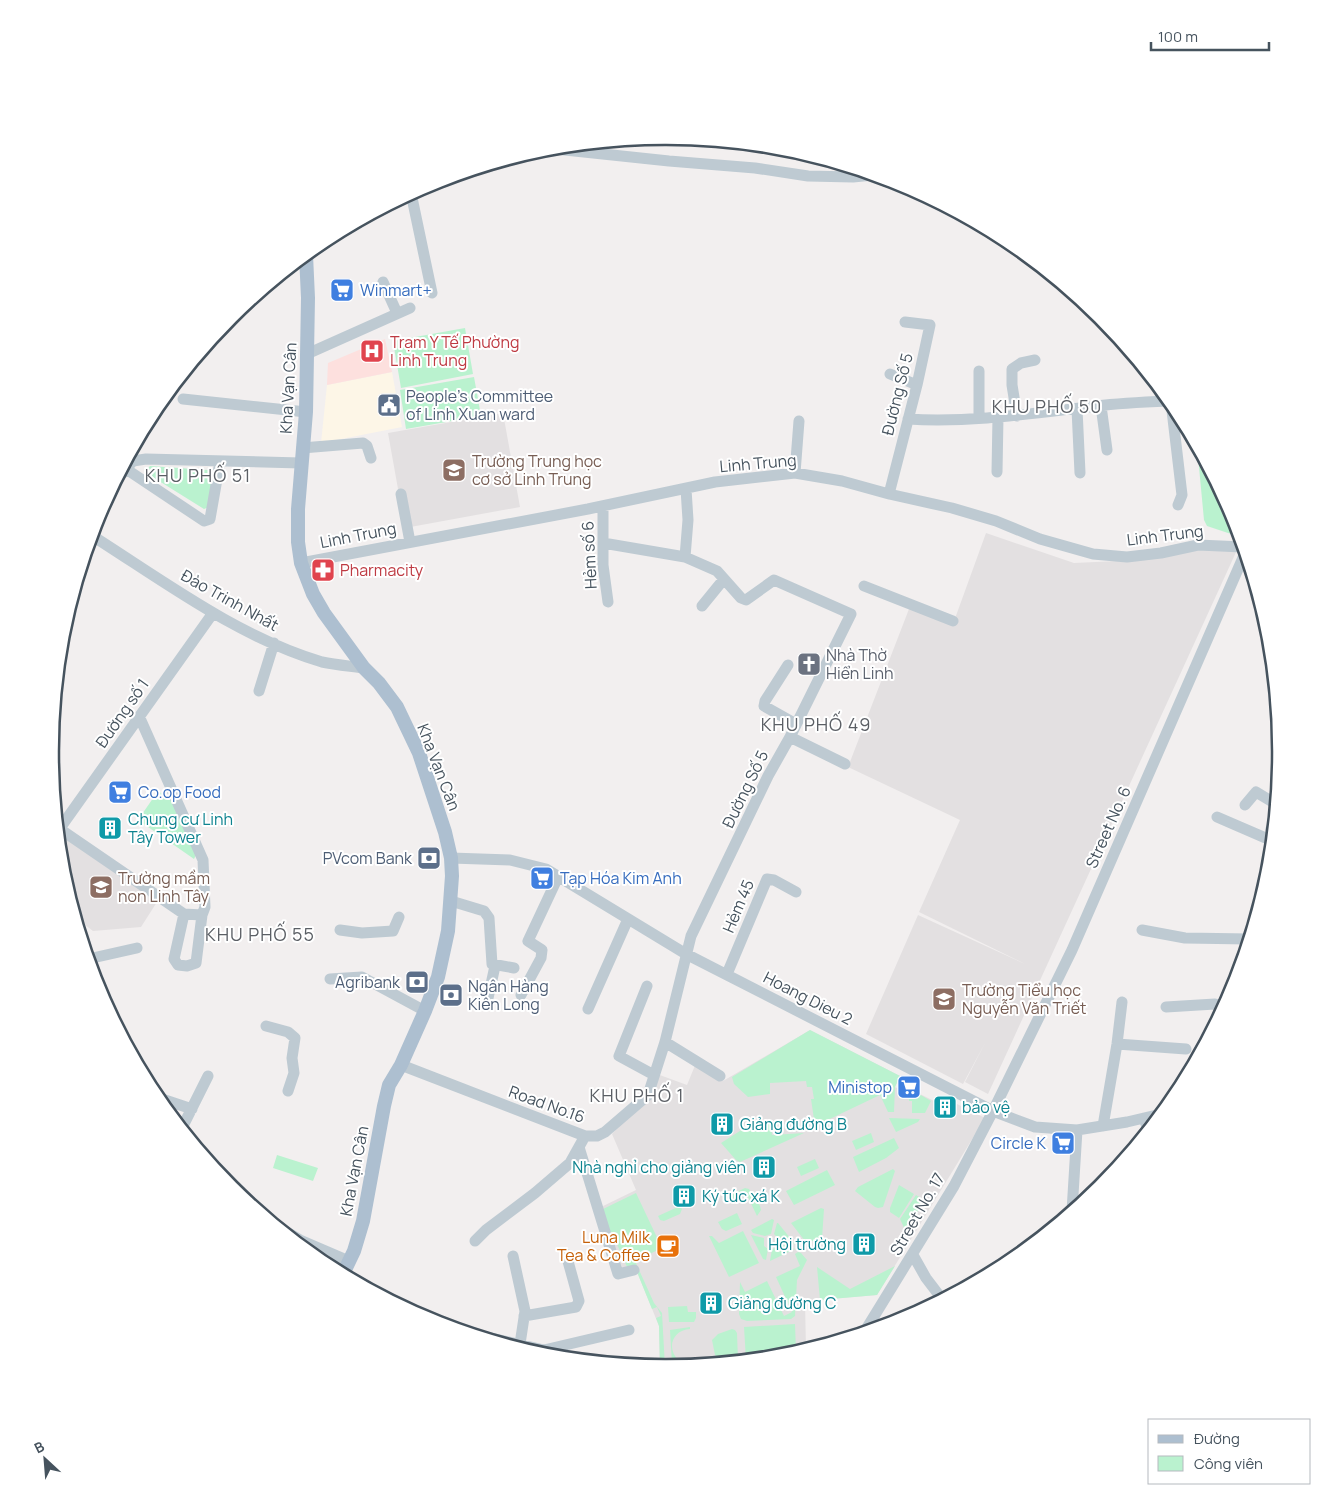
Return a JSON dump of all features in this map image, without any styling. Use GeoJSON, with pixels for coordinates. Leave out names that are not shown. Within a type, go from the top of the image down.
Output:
{"type":"FeatureCollection","features":[{"type":"Feature","properties":{"kind":"main road","name":"Kha Vạn Cân"},"geometry":{"type":"LineString","coordinates":[[306,264],[308,298],[306,412],[298,509],[298,542],[301,563],[313,594],[324,613],[364,668],[379,683],[396,707],[419,753],[445,832],[451,858],[451,901],[448,931],[438,977],[401,1065],[389,1085],[363,1221],[354,1251],[346,1267]]}},
{"type":"Feature","properties":{"kind":"street"},"geometry":{"type":"LineString","coordinates":[[578,151],[755,168],[808,176],[860,177]]}},
{"type":"Feature","properties":{"kind":"street"},"geometry":{"type":"LineString","coordinates":[[413,200],[432,292]]}},
{"type":"Feature","properties":{"kind":"street"},"geometry":{"type":"LineString","coordinates":[[383,282],[397,313]]}},
{"type":"Feature","properties":{"kind":"street"},"geometry":{"type":"LineString","coordinates":[[307,354],[410,308]]}},
{"type":"Feature","properties":{"kind":"street","name":"Đường Số 5"},"geometry":{"type":"LineString","coordinates":[[889,494],[917,385],[930,325],[905,322]]}},
{"type":"Feature","properties":{"kind":"street"},"geometry":{"type":"LineString","coordinates":[[1017,416],[1012,384],[1012,369],[1021,362],[1035,360]]}},
{"type":"Feature","properties":{"kind":"street"},"geometry":{"type":"LineString","coordinates":[[979,418],[980,371]]}},
{"type":"Feature","properties":{"kind":"street"},"geometry":{"type":"LineString","coordinates":[[890,374],[917,385]]}},
{"type":"Feature","properties":{"kind":"street"},"geometry":{"type":"LineString","coordinates":[[183,399],[306,412]]}},
{"type":"Feature","properties":{"kind":"street"},"geometry":{"type":"LineString","coordinates":[[908,419],[937,421],[1017,416],[1077,408],[1161,403]]}},
{"type":"Feature","properties":{"kind":"street"},"geometry":{"type":"LineString","coordinates":[[1101,406],[1108,450]]}},
{"type":"Feature","properties":{"kind":"street"},"geometry":{"type":"LineString","coordinates":[[1077,408],[1080,473]]}},
{"type":"Feature","properties":{"kind":"street"},"geometry":{"type":"LineString","coordinates":[[997,472],[998,417]]}},
{"type":"Feature","properties":{"kind":"street"},"geometry":{"type":"LineString","coordinates":[[1172,418],[1182,495],[1178,505]]}},
{"type":"Feature","properties":{"kind":"street"},"geometry":{"type":"LineString","coordinates":[[796,473],[799,421]]}},
{"type":"Feature","properties":{"kind":"street"},"geometry":{"type":"LineString","coordinates":[[302,448],[363,443],[367,446],[370,458]]}},
{"type":"Feature","properties":{"kind":"street"},"geometry":{"type":"LineString","coordinates":[[133,462],[146,459],[301,463]]}},
{"type":"Feature","properties":{"kind":"street"},"geometry":{"type":"LineString","coordinates":[[128,471],[204,521],[210,519],[220,462]]}},
{"type":"Feature","properties":{"kind":"street","name":"Linh Trung"},"geometry":{"type":"LineString","coordinates":[[301,563],[603,506],[715,482],[796,473],[842,481],[952,508],[996,521],[1040,539],[1093,554],[1127,557],[1161,553],[1198,545],[1236,547]]}},
{"type":"Feature","properties":{"kind":"street"},"geometry":{"type":"LineString","coordinates":[[685,557],[688,520],[686,489]]}},
{"type":"Feature","properties":{"kind":"street"},"geometry":{"type":"LineString","coordinates":[[401,494],[410,542]]}},
{"type":"Feature","properties":{"kind":"street","name":"Hẻm số 6"},"geometry":{"type":"LineString","coordinates":[[603,506],[603,564],[608,602]]}},
{"type":"Feature","properties":{"kind":"street","name":"Đào Trinh Nhất"},"geometry":{"type":"LineString","coordinates":[[98,539],[213,613],[274,643],[325,662],[364,668]]}},
{"type":"Feature","properties":{"kind":"street"},"geometry":{"type":"LineString","coordinates":[[604,543],[685,557],[717,571],[724,579],[702,606]]}},
{"type":"Feature","properties":{"kind":"street","name":"Street No. 6"},"geometry":{"type":"LineString","coordinates":[[993,1111],[1072,950],[1241,561]]}},
{"type":"Feature","properties":{"kind":"street","name":"Đường Số 5"},"geometry":{"type":"LineString","coordinates":[[686,954],[692,936],[768,776],[851,614],[774,580],[746,600],[741,598],[724,579]]}},
{"type":"Feature","properties":{"kind":"street"},"geometry":{"type":"LineString","coordinates":[[864,586],[953,621]]}},
{"type":"Feature","properties":{"kind":"street","name":"Đường số 1"},"geometry":{"type":"LineString","coordinates":[[63,822],[213,613]]}},
{"type":"Feature","properties":{"kind":"street"},"geometry":{"type":"LineString","coordinates":[[259,691],[274,643]]}},
{"type":"Feature","properties":{"kind":"street"},"geometry":{"type":"LineString","coordinates":[[788,666],[764,706],[796,724]]}},
{"type":"Feature","properties":{"kind":"street"},"geometry":{"type":"LineString","coordinates":[[140,716],[203,860],[205,907],[202,916],[196,963],[187,966],[178,965],[174,959],[184,914]]}},
{"type":"Feature","properties":{"kind":"street"},"geometry":{"type":"LineString","coordinates":[[790,736],[845,764]]}},
{"type":"Feature","properties":{"kind":"street"},"geometry":{"type":"LineString","coordinates":[[1246,805],[1256,792],[1270,800]]}},
{"type":"Feature","properties":{"kind":"street"},"geometry":{"type":"LineString","coordinates":[[1217,816],[1266,838]]}},
{"type":"Feature","properties":{"kind":"street"},"geometry":{"type":"LineString","coordinates":[[64,833],[184,914],[202,916]]}},
{"type":"Feature","properties":{"kind":"street","name":"Hoang Dieu 2"},"geometry":{"type":"LineString","coordinates":[[451,858],[510,860],[546,870],[686,954],[993,1111],[1035,1127],[1077,1130],[1150,1117]]}},
{"type":"Feature","properties":{"kind":"street"},"geometry":{"type":"LineString","coordinates":[[521,995],[541,958],[542,950],[528,941],[558,876]]}},
{"type":"Feature","properties":{"kind":"street","name":"Hẻm 45"},"geometry":{"type":"LineString","coordinates":[[727,974],[767,879],[774,880],[796,892]]}},
{"type":"Feature","properties":{"kind":"street"},"geometry":{"type":"LineString","coordinates":[[451,901],[484,911],[487,914],[489,918],[490,960],[495,966],[514,968]]}},
{"type":"Feature","properties":{"kind":"street"},"geometry":{"type":"LineString","coordinates":[[340,930],[362,933],[393,931],[399,917]]}},
{"type":"Feature","properties":{"kind":"street"},"geometry":{"type":"LineString","coordinates":[[588,1009],[628,919]]}},
{"type":"Feature","properties":{"kind":"street"},"geometry":{"type":"LineString","coordinates":[[1142,930],[1185,938],[1243,939]]}},
{"type":"Feature","properties":{"kind":"street"},"geometry":{"type":"LineString","coordinates":[[95,957],[137,948]]}},
{"type":"Feature","properties":{"kind":"street","name":"Road No.16"},"geometry":{"type":"LineString","coordinates":[[401,1065],[585,1136],[597,1136],[627,1115],[648,1095],[664,1042],[686,954]]}},
{"type":"Feature","properties":{"kind":"street"},"geometry":{"type":"LineString","coordinates":[[488,998],[495,966]]}},
{"type":"Feature","properties":{"kind":"street"},"geometry":{"type":"LineString","coordinates":[[330,979],[362,977],[425,1011]]}},
{"type":"Feature","properties":{"kind":"street"},"geometry":{"type":"LineString","coordinates":[[647,986],[619,1056],[654,1075]]}},
{"type":"Feature","properties":{"kind":"street"},"geometry":{"type":"LineString","coordinates":[[1103,1126],[1122,1002]]}},
{"type":"Feature","properties":{"kind":"street"},"geometry":{"type":"LineString","coordinates":[[1166,1008],[1217,1005]]}},
{"type":"Feature","properties":{"kind":"street"},"geometry":{"type":"LineString","coordinates":[[266,1026],[288,1032],[295,1038],[292,1058],[294,1073],[288,1091]]}},
{"type":"Feature","properties":{"kind":"street"},"geometry":{"type":"LineString","coordinates":[[664,1042],[720,1076]]}},
{"type":"Feature","properties":{"kind":"street"},"geometry":{"type":"LineString","coordinates":[[1117,1044],[1186,1049]]}},
{"type":"Feature","properties":{"kind":"street"},"geometry":{"type":"LineString","coordinates":[[185,1122],[208,1076]]}},
{"type":"Feature","properties":{"kind":"street"},"geometry":{"type":"LineString","coordinates":[[170,1102],[192,1109]]}},
{"type":"Feature","properties":{"kind":"street","name":"Street No. 17"},"geometry":{"type":"LineString","coordinates":[[870,1323],[954,1186],[993,1111]]}},
{"type":"Feature","properties":{"kind":"street"},"geometry":{"type":"LineString","coordinates":[[1144,1118],[1146,1123]]}},
{"type":"Feature","properties":{"kind":"street"},"geometry":{"type":"LineString","coordinates":[[1073,1202],[1077,1130]]}},
{"type":"Feature","properties":{"kind":"street"},"geometry":{"type":"LineString","coordinates":[[475,1241],[492,1225],[535,1193],[570,1163],[585,1136]]}},
{"type":"Feature","properties":{"kind":"street"},"geometry":{"type":"LineString","coordinates":[[578,1147],[618,1274],[634,1270]]}},
{"type":"Feature","properties":{"kind":"street"},"geometry":{"type":"LineString","coordinates":[[313,1245],[349,1260]]}},
{"type":"Feature","properties":{"kind":"street"},"geometry":{"type":"LineString","coordinates":[[524,1316],[576,1307],[579,1301],[566,1254]]}},
{"type":"Feature","properties":{"kind":"street"},"geometry":{"type":"LineString","coordinates":[[913,1255],[926,1278],[938,1294]]}},
{"type":"Feature","properties":{"kind":"street"},"geometry":{"type":"LineString","coordinates":[[514,1256],[525,1311],[520,1341]]}},
{"type":"Feature","properties":{"kind":"street"},"geometry":{"type":"LineString","coordinates":[[553,1348],[629,1330]]}},
{"type":"Feature","properties":{"kind":"shaded area","name":"Trạm Y Tế Phường Linh Trung"},"geometry":{"type":"Polygon","coordinates":[[[385,339],[392,372],[327,385],[328,363],[385,339]]]}},
{"type":"Feature","properties":{"kind":"shaded area"},"geometry":{"type":"Polygon","coordinates":[[[392,372],[402,427],[321,443],[327,385],[392,372]]]}},
{"type":"Feature","properties":{"kind":"shaded area","name":"Trường Trung học cơ sở Linh Trung"},"geometry":{"type":"Polygon","coordinates":[[[503,413],[520,507],[405,528],[388,433],[503,413]]]}},
{"type":"Feature","properties":{"kind":"shaded area"},"geometry":{"type":"Polygon","coordinates":[[[986,533],[1074,563],[1117,561],[1206,548],[1237,550],[988,1094],[965,1082],[985,1043],[963,1084],[866,1034],[918,915],[1025,964],[919,912],[960,820],[848,767],[909,609],[953,624],[986,533]]]}},
{"type":"Feature","properties":{"kind":"shaded area","name":"Trường mầm non Linh Tây"},"geometry":{"type":"Polygon","coordinates":[[[65,838],[157,902],[141,927],[93,931],[84,924],[79,909],[65,838]]]}},
{"type":"Feature","properties":{"kind":"shaded area"},"geometry":{"type":"Polygon","coordinates":[[[810,1030],[900,1076],[895,1087],[917,1098],[920,1094],[942,1105],[943,1103],[949,1106],[951,1101],[985,1118],[877,1295],[805,1301],[806,1342],[745,1354],[660,1359],[659,1326],[635,1267],[619,1273],[599,1208],[636,1190],[612,1134],[651,1092],[657,1074],[687,1085],[696,1063],[723,1081],[810,1030]]]}},
{"type":"Feature","properties":{"kind":"green space"},"geometry":{"type":"Polygon","coordinates":[[[465,328],[473,374],[401,388],[393,341],[465,328]]]}},
{"type":"Feature","properties":{"kind":"green space"},"geometry":{"type":"Polygon","coordinates":[[[474,377],[481,416],[406,429],[400,390],[474,377]]]}},
{"type":"Feature","properties":{"kind":"green space"},"geometry":{"type":"Polygon","coordinates":[[[1199,463],[1210,484],[1231,534],[1207,526],[1204,520],[1199,463]]]}},
{"type":"Feature","properties":{"kind":"green space"},"geometry":{"type":"Polygon","coordinates":[[[150,466],[208,470],[212,472],[209,507],[204,509],[151,476],[146,470],[150,466]]]}},
{"type":"Feature","properties":{"kind":"green space"},"geometry":{"type":"Polygon","coordinates":[[[158,791],[172,800],[196,855],[194,859],[138,820],[158,791]]]}},
{"type":"Feature","properties":{"kind":"green space"},"geometry":{"type":"Polygon","coordinates":[[[810,1030],[900,1076],[895,1087],[894,1112],[888,1112],[880,1095],[815,1126],[811,1099],[814,1099],[812,1087],[807,1087],[806,1081],[770,1083],[770,1094],[748,1097],[734,1084],[732,1077],[810,1030]]]}},
{"type":"Feature","properties":{"kind":"green space"},"geometry":{"type":"Polygon","coordinates":[[[909,1094],[917,1098],[919,1094],[931,1101],[925,1113],[912,1113],[912,1101],[909,1101],[909,1094]]]}},
{"type":"Feature","properties":{"kind":"green space"},"geometry":{"type":"Polygon","coordinates":[[[889,1118],[920,1119],[918,1122],[896,1132],[889,1118]]]}},
{"type":"Feature","properties":{"kind":"green space"},"geometry":{"type":"Polygon","coordinates":[[[771,1123],[772,1135],[804,1133],[740,1162],[721,1143],[743,1129],[771,1123]]]}},
{"type":"Feature","properties":{"kind":"green space"},"geometry":{"type":"Polygon","coordinates":[[[871,1133],[874,1142],[856,1150],[852,1141],[871,1133]]]}},
{"type":"Feature","properties":{"kind":"green space"},"geometry":{"type":"Polygon","coordinates":[[[894,1138],[899,1148],[886,1158],[859,1172],[853,1157],[894,1138]]]}},
{"type":"Feature","properties":{"kind":"green space"},"geometry":{"type":"Polygon","coordinates":[[[277,1155],[318,1168],[313,1181],[273,1168],[277,1155]]]}},
{"type":"Feature","properties":{"kind":"green space"},"geometry":{"type":"Polygon","coordinates":[[[815,1159],[819,1168],[801,1176],[797,1167],[815,1159]]]}},
{"type":"Feature","properties":{"kind":"green space"},"geometry":{"type":"Polygon","coordinates":[[[893,1169],[895,1171],[883,1207],[875,1207],[855,1191],[858,1187],[893,1169]]]}},
{"type":"Feature","properties":{"kind":"green space"},"geometry":{"type":"Polygon","coordinates":[[[827,1170],[835,1185],[794,1205],[786,1191],[827,1170]]]}},
{"type":"Feature","properties":{"kind":"green space"},"geometry":{"type":"Polygon","coordinates":[[[899,1185],[914,1194],[899,1218],[890,1212],[890,1208],[899,1185]]]}},
{"type":"Feature","properties":{"kind":"green space"},"geometry":{"type":"Polygon","coordinates":[[[745,1188],[749,1189],[760,1206],[761,1210],[757,1216],[747,1195],[731,1202],[728,1196],[745,1188]]]}},
{"type":"Feature","properties":{"kind":"green space"},"geometry":{"type":"Polygon","coordinates":[[[636,1193],[662,1248],[635,1261],[654,1303],[662,1313],[665,1359],[660,1359],[659,1326],[656,1318],[661,1316],[657,1307],[652,1309],[635,1267],[628,1269],[616,1242],[610,1244],[601,1210],[636,1193]]]}},
{"type":"Feature","properties":{"kind":"green space"},"geometry":{"type":"Polygon","coordinates":[[[916,1195],[924,1200],[906,1232],[900,1219],[916,1195]]]}},
{"type":"Feature","properties":{"kind":"green space"},"geometry":{"type":"Polygon","coordinates":[[[680,1206],[682,1209],[680,1214],[664,1221],[660,1220],[658,1216],[680,1206]]]}},
{"type":"Feature","properties":{"kind":"green space"},"geometry":{"type":"Polygon","coordinates":[[[821,1208],[824,1209],[822,1239],[820,1241],[805,1241],[791,1223],[821,1208]]]}},
{"type":"Feature","properties":{"kind":"green space"},"geometry":{"type":"Polygon","coordinates":[[[737,1213],[742,1224],[726,1231],[722,1229],[718,1222],[737,1213]]]}},
{"type":"Feature","properties":{"kind":"green space"},"geometry":{"type":"Polygon","coordinates":[[[772,1219],[774,1220],[771,1234],[765,1236],[753,1233],[751,1230],[772,1219]]]}},
{"type":"Feature","properties":{"kind":"green space"},"geometry":{"type":"Polygon","coordinates":[[[777,1223],[795,1244],[779,1239],[774,1234],[777,1223]]]}},
{"type":"Feature","properties":{"kind":"green space"},"geometry":{"type":"Polygon","coordinates":[[[743,1231],[759,1263],[729,1277],[709,1236],[712,1236],[719,1243],[743,1231]]]}},
{"type":"Feature","properties":{"kind":"green space"},"geometry":{"type":"Polygon","coordinates":[[[751,1235],[764,1238],[764,1246],[768,1249],[766,1260],[763,1259],[751,1235]]]}},
{"type":"Feature","properties":{"kind":"green space"},"geometry":{"type":"Polygon","coordinates":[[[779,1243],[795,1249],[770,1261],[772,1249],[776,1248],[779,1243]]]}},
{"type":"Feature","properties":{"kind":"green space"},"geometry":{"type":"Polygon","coordinates":[[[798,1252],[807,1260],[797,1280],[795,1316],[791,1319],[747,1321],[741,1319],[739,1314],[740,1282],[745,1292],[767,1281],[784,1316],[792,1312],[776,1277],[800,1266],[795,1254],[798,1252]]]}},
{"type":"Feature","properties":{"kind":"green space"},"geometry":{"type":"Polygon","coordinates":[[[895,1266],[877,1295],[820,1300],[817,1267],[850,1289],[895,1266]]]}},
{"type":"Feature","properties":{"kind":"green space"},"geometry":{"type":"Polygon","coordinates":[[[687,1306],[688,1312],[696,1312],[694,1322],[669,1322],[668,1307],[687,1306]]]}},
{"type":"Feature","properties":{"kind":"green space"},"geometry":{"type":"Polygon","coordinates":[[[795,1324],[796,1344],[746,1354],[744,1327],[795,1324]]]}},
{"type":"Feature","properties":{"kind":"green space"},"geometry":{"type":"Polygon","coordinates":[[[690,1327],[690,1329],[679,1332],[673,1340],[672,1350],[677,1358],[672,1359],[670,1330],[690,1327]]]}},
{"type":"Feature","properties":{"kind":"green space"},"geometry":{"type":"Polygon","coordinates":[[[732,1329],[735,1330],[737,1333],[738,1355],[715,1355],[712,1340],[718,1334],[732,1329]]]}},
{"type":"Feature","properties":{"kind":"place","name":"Winmart+"},"geometry":{"type":"Point","coordinates":[342,290]}},
{"type":"Feature","properties":{"kind":"place","name":"Trạm Y Tế Phường Linh Trung"},"geometry":{"type":"Point","coordinates":[372,351]}},
{"type":"Feature","properties":{"kind":"place","name":"People's Committee of Linh Xuan ward"},"geometry":{"type":"Point","coordinates":[389,405]}},
{"type":"Feature","properties":{"kind":"place","name":"Trường Trung học cơ sở Linh Trung"},"geometry":{"type":"Point","coordinates":[454,470]}},
{"type":"Feature","properties":{"kind":"place","name":"Pharmacity"},"geometry":{"type":"Point","coordinates":[323,570]}},
{"type":"Feature","properties":{"kind":"place","name":"Nhà Thờ Hiển Linh"},"geometry":{"type":"Point","coordinates":[809,664]}},
{"type":"Feature","properties":{"kind":"place","name":"Co.op Food"},"geometry":{"type":"Point","coordinates":[120,792]}},
{"type":"Feature","properties":{"kind":"place","name":"Chung cư Linh Tây Tower"},"geometry":{"type":"Point","coordinates":[110,828]}},
{"type":"Feature","properties":{"kind":"place","name":"PVcom Bank"},"geometry":{"type":"Point","coordinates":[429,858]}},
{"type":"Feature","properties":{"kind":"place","name":"Tạp Hóa Kim Anh"},"geometry":{"type":"Point","coordinates":[542,878]}},
{"type":"Feature","properties":{"kind":"place","name":"Trường mầm non Linh Tây"},"geometry":{"type":"Point","coordinates":[101,887]}},
{"type":"Feature","properties":{"kind":"place","name":"Agribank"},"geometry":{"type":"Point","coordinates":[417,982]}},
{"type":"Feature","properties":{"kind":"place","name":"Ngân Hàng Kiên Long"},"geometry":{"type":"Point","coordinates":[451,995]}},
{"type":"Feature","properties":{"kind":"place","name":"Trường Tiểu học Nguyễn Văn Triết"},"geometry":{"type":"Point","coordinates":[944,999]}},
{"type":"Feature","properties":{"kind":"place","name":"Ministop"},"geometry":{"type":"Point","coordinates":[909,1087]}},
{"type":"Feature","properties":{"kind":"place","name":"bảo vệ"},"geometry":{"type":"Point","coordinates":[945,1107]}},
{"type":"Feature","properties":{"kind":"place","name":"Giảng đường B"},"geometry":{"type":"Point","coordinates":[722,1124]}},
{"type":"Feature","properties":{"kind":"place","name":"Circle K"},"geometry":{"type":"Point","coordinates":[1063,1143]}},
{"type":"Feature","properties":{"kind":"place","name":"Nhà nghỉ cho giảng viên"},"geometry":{"type":"Point","coordinates":[764,1167]}},
{"type":"Feature","properties":{"kind":"place","name":"Ký túc xá K"},"geometry":{"type":"Point","coordinates":[684,1196]}},
{"type":"Feature","properties":{"kind":"place","name":"Hội trường"},"geometry":{"type":"Point","coordinates":[864,1244]}},
{"type":"Feature","properties":{"kind":"place","name":"Luna Milk Tea & Coffee"},"geometry":{"type":"Point","coordinates":[668,1246]}},
{"type":"Feature","properties":{"kind":"place","name":"Giảng đường C"},"geometry":{"type":"Point","coordinates":[711,1303]}},
{"type":"Feature","properties":{"kind":"district","name":"KHU PHỐ 50"},"geometry":{"type":"Point","coordinates":[1047,406]}},
{"type":"Feature","properties":{"kind":"district","name":"KHU PHỐ 51"},"geometry":{"type":"Point","coordinates":[198,475]}},
{"type":"Feature","properties":{"kind":"district","name":"KHU PHỐ 49"},"geometry":{"type":"Point","coordinates":[816,724]}},
{"type":"Feature","properties":{"kind":"district","name":"KHU PHỐ 55"},"geometry":{"type":"Point","coordinates":[260,934]}},
{"type":"Feature","properties":{"kind":"district","name":"KHU PHỐ 1"},"geometry":{"type":"Point","coordinates":[637,1095]}}]}
